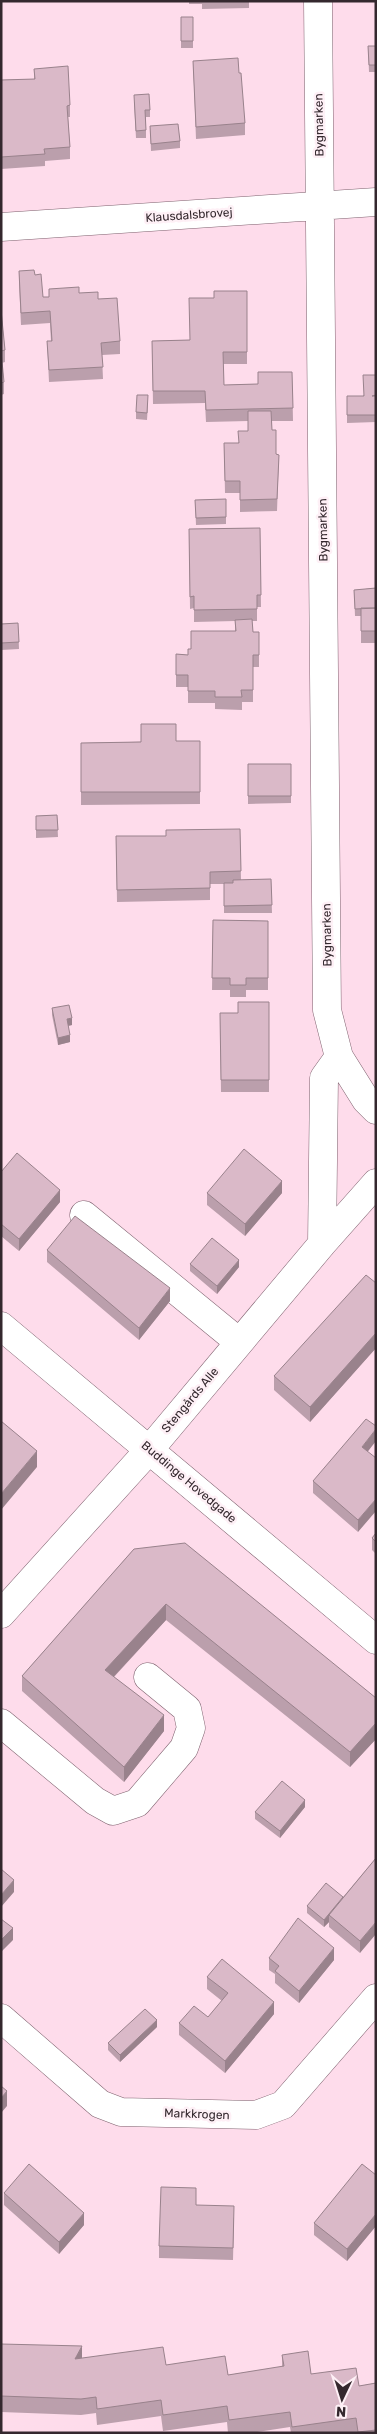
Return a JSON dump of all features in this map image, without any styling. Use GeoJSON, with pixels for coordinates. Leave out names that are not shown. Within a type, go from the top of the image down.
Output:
{"type":"FeatureCollection","features":[{"type":"Feature","properties":{"kind":"street","name":"Bygmarken"},"geometry":{"type":"LineString","coordinates":[[318,1],[327,1010],[339,1057],[366,1100],[376,1110]]}},
{"type":"Feature","properties":{"kind":"street","name":"Klausdalsbrovej"},"geometry":{"type":"LineString","coordinates":[[1,227],[376,202]]}},
{"type":"Feature","properties":{"kind":"street"},"geometry":{"type":"LineString","coordinates":[[322,1244],[324,1078],[339,1057]]}},
{"type":"Feature","properties":{"kind":"street","name":"Stengårds Alle"},"geometry":{"type":"LineString","coordinates":[[1,1614],[150,1449],[322,1244],[376,1183]]}},
{"type":"Feature","properties":{"kind":"street"},"geometry":{"type":"LineString","coordinates":[[84,1216],[240,1342]]}},
{"type":"Feature","properties":{"kind":"street","name":"Buddinge Hovedgade"},"geometry":{"type":"LineString","coordinates":[[1,1326],[376,1640]]}},
{"type":"Feature","properties":{"kind":"street"},"geometry":{"type":"LineString","coordinates":[[1,1723],[95,1801],[114,1810],[137,1802],[184,1748],[191,1728],[186,1710],[148,1677]]}},
{"type":"Feature","properties":{"kind":"street","name":"Markkrogen"},"geometry":{"type":"LineString","coordinates":[[1,2018],[100,2104],[121,2112],[256,2116],[283,2105],[376,1998]]}},
{"type":"Feature","properties":{"kind":"building"},"geometry":{"type":"Polygon","coordinates":[[[181,17],[193,17],[193,41],[181,41],[181,17]]]}},
{"type":"Feature","properties":{"kind":"building"},"geometry":{"type":"Polygon","coordinates":[[[368,46],[376,46],[376,65],[369,65],[368,46]]]}},
{"type":"Feature","properties":{"kind":"building"},"geometry":{"type":"Polygon","coordinates":[[[238,58],[245,123],[196,127],[193,61],[238,58]]]}},
{"type":"Feature","properties":{"kind":"building"},"geometry":{"type":"Polygon","coordinates":[[[68,66],[70,105],[67,106],[70,147],[44,149],[45,154],[1,157],[1,80],[35,79],[34,69],[68,66]]]}},
{"type":"Feature","properties":{"kind":"building"},"geometry":{"type":"Polygon","coordinates":[[[149,94],[150,110],[145,110],[146,130],[136,131],[134,95],[149,94]]]}},
{"type":"Feature","properties":{"kind":"building"},"geometry":{"type":"Polygon","coordinates":[[[178,124],[180,141],[151,144],[150,126],[178,124]]]}},
{"type":"Feature","properties":{"kind":"building"},"geometry":{"type":"Polygon","coordinates":[[[34,270],[35,275],[41,274],[43,297],[49,297],[49,289],[79,287],[79,293],[98,292],[98,299],[117,298],[120,341],[101,343],[103,367],[49,370],[47,341],[52,341],[50,311],[21,313],[19,271],[34,270]]]}},
{"type":"Feature","properties":{"kind":"building"},"geometry":{"type":"Polygon","coordinates":[[[214,291],[247,291],[247,352],[223,352],[224,385],[258,384],[258,372],[292,372],[293,408],[206,410],[205,391],[153,391],[152,341],[190,340],[189,298],[214,298],[214,291]]]}},
{"type":"Feature","properties":{"kind":"building"},"geometry":{"type":"Polygon","coordinates":[[[1,310],[5,350],[1,351],[1,310]]]}},
{"type":"Feature","properties":{"kind":"building"},"geometry":{"type":"Polygon","coordinates":[[[1,351],[4,382],[1,383],[1,351]]]}},
{"type":"Feature","properties":{"kind":"building"},"geometry":{"type":"Polygon","coordinates":[[[363,375],[376,375],[376,395],[372,396],[376,396],[376,415],[347,415],[347,396],[364,396],[363,375]]]}},
{"type":"Feature","properties":{"kind":"building"},"geometry":{"type":"Polygon","coordinates":[[[137,395],[148,395],[147,413],[136,412],[137,395]]]}},
{"type":"Feature","properties":{"kind":"building"},"geometry":{"type":"Polygon","coordinates":[[[248,411],[271,411],[272,430],[276,430],[276,454],[279,455],[277,499],[240,500],[240,481],[225,481],[224,443],[239,443],[238,431],[248,431],[248,411]]]}},
{"type":"Feature","properties":{"kind":"building"},"geometry":{"type":"Polygon","coordinates":[[[226,499],[226,517],[196,518],[195,500],[226,499]]]}},
{"type":"Feature","properties":{"kind":"building"},"geometry":{"type":"Polygon","coordinates":[[[260,528],[261,595],[257,595],[257,609],[194,610],[194,596],[190,597],[189,529],[260,528]]]}},
{"type":"Feature","properties":{"kind":"building"},"geometry":{"type":"Polygon","coordinates":[[[376,588],[376,608],[355,609],[354,590],[376,588]]]}},
{"type":"Feature","properties":{"kind":"building"},"geometry":{"type":"Polygon","coordinates":[[[361,608],[376,608],[376,631],[361,631],[361,608]]]}},
{"type":"Feature","properties":{"kind":"building"},"geometry":{"type":"Polygon","coordinates":[[[252,619],[253,632],[259,632],[259,655],[253,655],[253,690],[241,690],[242,697],[215,697],[215,691],[188,691],[188,675],[176,675],[176,654],[188,655],[188,649],[191,649],[191,631],[236,631],[235,620],[252,619]]]}},
{"type":"Feature","properties":{"kind":"building"},"geometry":{"type":"Polygon","coordinates":[[[18,623],[19,642],[1,643],[1,624],[18,623]]]}},
{"type":"Feature","properties":{"kind":"building"},"geometry":{"type":"Polygon","coordinates":[[[141,724],[176,724],[176,741],[200,741],[200,792],[81,792],[81,743],[141,742],[141,724]]]}},
{"type":"Feature","properties":{"kind":"building"},"geometry":{"type":"Polygon","coordinates":[[[248,764],[291,764],[291,796],[248,796],[248,764]]]}},
{"type":"Feature","properties":{"kind":"building"},"geometry":{"type":"Polygon","coordinates":[[[57,815],[58,830],[36,830],[36,816],[57,815]]]}},
{"type":"Feature","properties":{"kind":"building"},"geometry":{"type":"Polygon","coordinates":[[[240,829],[241,871],[210,872],[210,888],[117,890],[116,836],[166,836],[166,830],[240,829]]]}},
{"type":"Feature","properties":{"kind":"building"},"geometry":{"type":"Polygon","coordinates":[[[271,879],[272,905],[224,906],[224,883],[233,883],[233,880],[271,879]]]}},
{"type":"Feature","properties":{"kind":"building"},"geometry":{"type":"Polygon","coordinates":[[[213,920],[268,921],[268,978],[246,978],[246,985],[230,985],[230,978],[212,978],[213,920]]]}},
{"type":"Feature","properties":{"kind":"building"},"geometry":{"type":"Polygon","coordinates":[[[238,1002],[269,1002],[269,1080],[221,1080],[220,1013],[238,1013],[238,1002]]]}},
{"type":"Feature","properties":{"kind":"building"},"geometry":{"type":"Polygon","coordinates":[[[69,1005],[72,1018],[67,1019],[70,1035],[58,1038],[52,1008],[69,1005]]]}},
{"type":"Feature","properties":{"kind":"building"},"geometry":{"type":"Polygon","coordinates":[[[244,1149],[282,1181],[245,1224],[207,1193],[244,1149]]]}},
{"type":"Feature","properties":{"kind":"building"},"geometry":{"type":"Polygon","coordinates":[[[17,1153],[60,1190],[19,1239],[1,1224],[1,1172],[17,1153]]]}},
{"type":"Feature","properties":{"kind":"building"},"geometry":{"type":"Polygon","coordinates":[[[75,1216],[170,1288],[139,1328],[47,1250],[75,1216]]]}},
{"type":"Feature","properties":{"kind":"building"},"geometry":{"type":"Polygon","coordinates":[[[212,1238],[239,1260],[217,1286],[190,1264],[212,1238]]]}},
{"type":"Feature","properties":{"kind":"building"},"geometry":{"type":"Polygon","coordinates":[[[366,1275],[376,1283],[376,1333],[310,1407],[274,1376],[366,1275]]]}},
{"type":"Feature","properties":{"kind":"building"},"geometry":{"type":"Polygon","coordinates":[[[366,1419],[376,1426],[376,1429],[362,1447],[376,1458],[376,1499],[358,1520],[313,1481],[366,1419]]]}},
{"type":"Feature","properties":{"kind":"building"},"geometry":{"type":"Polygon","coordinates":[[[1,1421],[37,1451],[1,1494],[1,1421]]]}},
{"type":"Feature","properties":{"kind":"building"},"geometry":{"type":"Polygon","coordinates":[[[376,1533],[376,1542],[372,1538],[376,1533]]]}},
{"type":"Feature","properties":{"kind":"building"},"geometry":{"type":"Polygon","coordinates":[[[185,1543],[376,1698],[376,1723],[350,1752],[166,1604],[105,1670],[164,1715],[124,1767],[22,1676],[134,1549],[185,1543]]]}},
{"type":"Feature","properties":{"kind":"building"},"geometry":{"type":"Polygon","coordinates":[[[282,1781],[305,1800],[280,1831],[255,1812],[282,1781]]]}},
{"type":"Feature","properties":{"kind":"building"},"geometry":{"type":"Polygon","coordinates":[[[376,1858],[376,1922],[360,1941],[329,1915],[376,1858]]]}},
{"type":"Feature","properties":{"kind":"building"},"geometry":{"type":"Polygon","coordinates":[[[1,1869],[14,1880],[1,1895],[1,1869]]]}},
{"type":"Feature","properties":{"kind":"building"},"geometry":{"type":"Polygon","coordinates":[[[326,1883],[343,1897],[324,1920],[307,1906],[326,1883]]]}},
{"type":"Feature","properties":{"kind":"building"},"geometry":{"type":"Polygon","coordinates":[[[298,1918],[334,1948],[299,1991],[275,1971],[279,1966],[269,1958],[298,1918]]]}},
{"type":"Feature","properties":{"kind":"building"},"geometry":{"type":"Polygon","coordinates":[[[1,1919],[13,1928],[1,1940],[1,1919]]]}},
{"type":"Feature","properties":{"kind":"building"},"geometry":{"type":"Polygon","coordinates":[[[222,1959],[274,2002],[225,2061],[179,2023],[194,2006],[208,2017],[228,1993],[207,1977],[222,1959]]]}},
{"type":"Feature","properties":{"kind":"building"},"geometry":{"type":"Polygon","coordinates":[[[145,2009],[157,2020],[120,2055],[108,2043],[145,2009]]]}},
{"type":"Feature","properties":{"kind":"building"},"geometry":{"type":"Polygon","coordinates":[[[1,2086],[7,2091],[1,2098],[1,2086]]]}},
{"type":"Feature","properties":{"kind":"building"},"geometry":{"type":"Polygon","coordinates":[[[29,2164],[84,2213],[59,2242],[4,2193],[29,2164]]]}},
{"type":"Feature","properties":{"kind":"building"},"geometry":{"type":"Polygon","coordinates":[[[362,2164],[376,2175],[376,2214],[347,2249],[314,2223],[362,2164]]]}},
{"type":"Feature","properties":{"kind":"building"},"geometry":{"type":"Polygon","coordinates":[[[161,2187],[196,2188],[196,2205],[234,2206],[233,2248],[159,2246],[161,2187]]]}},
{"type":"Feature","properties":{"kind":"building"},"geometry":{"type":"Polygon","coordinates":[[[1,2344],[82,2346],[75,2359],[163,2347],[166,2365],[225,2356],[228,2375],[284,2366],[282,2355],[308,2351],[311,2374],[356,2368],[359,2386],[376,2383],[376,2430],[358,2432],[356,2418],[292,2427],[290,2412],[229,2420],[227,2406],[163,2415],[161,2400],[97,2409],[96,2397],[81,2399],[1,2396],[1,2344]]]}}]}
